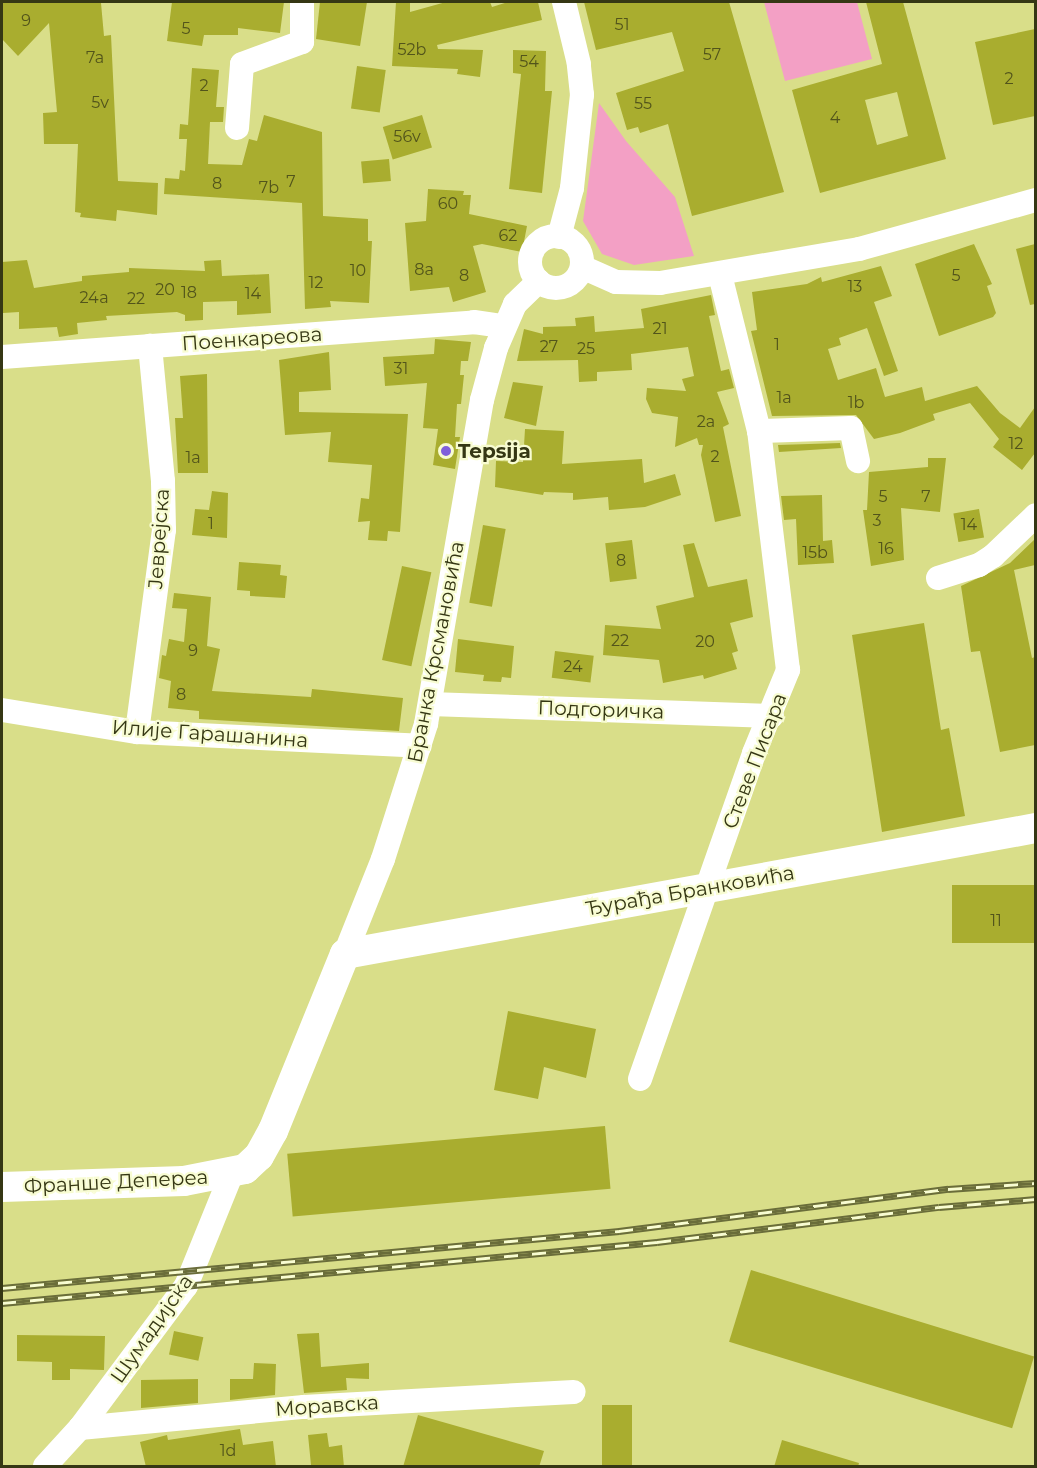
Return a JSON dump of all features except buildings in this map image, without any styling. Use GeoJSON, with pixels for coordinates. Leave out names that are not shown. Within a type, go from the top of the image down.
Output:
{"type":"FeatureCollection","features":[{"type":"Feature","properties":{"kind":"main road","name":"Ђурађа Бранковића"},"geometry":{"type":"LineString","coordinates":[[345,954],[1035,828]]}},
{"type":"Feature","properties":{"kind":"main road","name":"Бранка Крсмановића"},"geometry":{"type":"LineString","coordinates":[[231,1175],[252,1163],[266,1146],[345,954]]}},
{"type":"Feature","properties":{"kind":"main road","name":"Франше Депереа"},"geometry":{"type":"LineString","coordinates":[[2,1187],[160,1183],[231,1175]]}},
{"type":"Feature","properties":{"kind":"street"},"geometry":{"type":"LineString","coordinates":[[237,128],[242,64],[302,42],[302,2]]}},
{"type":"Feature","properties":{"kind":"street"},"geometry":{"type":"LineString","coordinates":[[560,237],[572,188],[582,94],[579,64],[564,2]]}},
{"type":"Feature","properties":{"kind":"street"},"geometry":{"type":"LineString","coordinates":[[582,267],[616,282],[636,285],[720,274],[859,249],[1035,200]]}},
{"type":"Feature","properties":{"kind":"street"},"geometry":{"type":"LineString","coordinates":[[560,237],[577,247],[582,267],[576,280],[564,287],[551,288],[539,281],[531,267],[532,255],[540,243],[560,237]]}},
{"type":"Feature","properties":{"kind":"street","name":"Стеве Писара"},"geometry":{"type":"LineString","coordinates":[[640,1079],[754,753],[784,686],[788,652],[759,431],[720,274]]}},
{"type":"Feature","properties":{"kind":"street","name":"Бранка Крсмановића"},"geometry":{"type":"LineString","coordinates":[[345,954],[383,859],[420,746],[430,704],[482,400],[503,326],[515,304],[539,281]]}},
{"type":"Feature","properties":{"kind":"street","name":"Поенкареова"},"geometry":{"type":"LineString","coordinates":[[2,357],[474,322],[503,326]]}},
{"type":"Feature","properties":{"kind":"street","name":"Јеврејска"},"geometry":{"type":"LineString","coordinates":[[137,732],[164,530],[163,480],[150,346]]}},
{"type":"Feature","properties":{"kind":"street"},"geometry":{"type":"LineString","coordinates":[[759,431],[851,429],[858,461]]}},
{"type":"Feature","properties":{"kind":"street"},"geometry":{"type":"LineString","coordinates":[[938,578],[979,565],[993,556],[1035,515]]}},
{"type":"Feature","properties":{"kind":"street","name":"Подгоричка"},"geometry":{"type":"LineString","coordinates":[[430,704],[772,716]]}},
{"type":"Feature","properties":{"kind":"street","name":"Илије Гарашанина"},"geometry":{"type":"LineString","coordinates":[[2,710],[137,732],[420,746]]}},
{"type":"Feature","properties":{"kind":"street","name":"Шумадијска"},"geometry":{"type":"LineString","coordinates":[[45,1467],[81,1428],[186,1286],[231,1175]]}},
{"type":"Feature","properties":{"kind":"street","name":"Моравска"},"geometry":{"type":"LineString","coordinates":[[81,1428],[304,1407],[574,1392]]}},
{"type":"Feature","properties":{"kind":"shaded area"},"geometry":{"type":"Polygon","coordinates":[[[764,2],[857,2],[872,59],[785,81],[764,2]]]}},
{"type":"Feature","properties":{"kind":"shaded area"},"geometry":{"type":"Polygon","coordinates":[[[599,103],[626,141],[675,197],[694,256],[634,265],[602,254],[583,221],[599,103]]]}},
{"type":"Feature","properties":{"kind":"railway"},"geometry":{"type":"LineString","coordinates":[[2,1288],[619,1231],[948,1189],[1036,1183]]}},
{"type":"Feature","properties":{"kind":"railway"},"geometry":{"type":"LineString","coordinates":[[2,1303],[657,1242],[939,1207],[1036,1199]]}},
{"type":"Feature","properties":{"kind":"place","name":"Tepsija"},"geometry":{"type":"Point","coordinates":[446,451]}}]}
